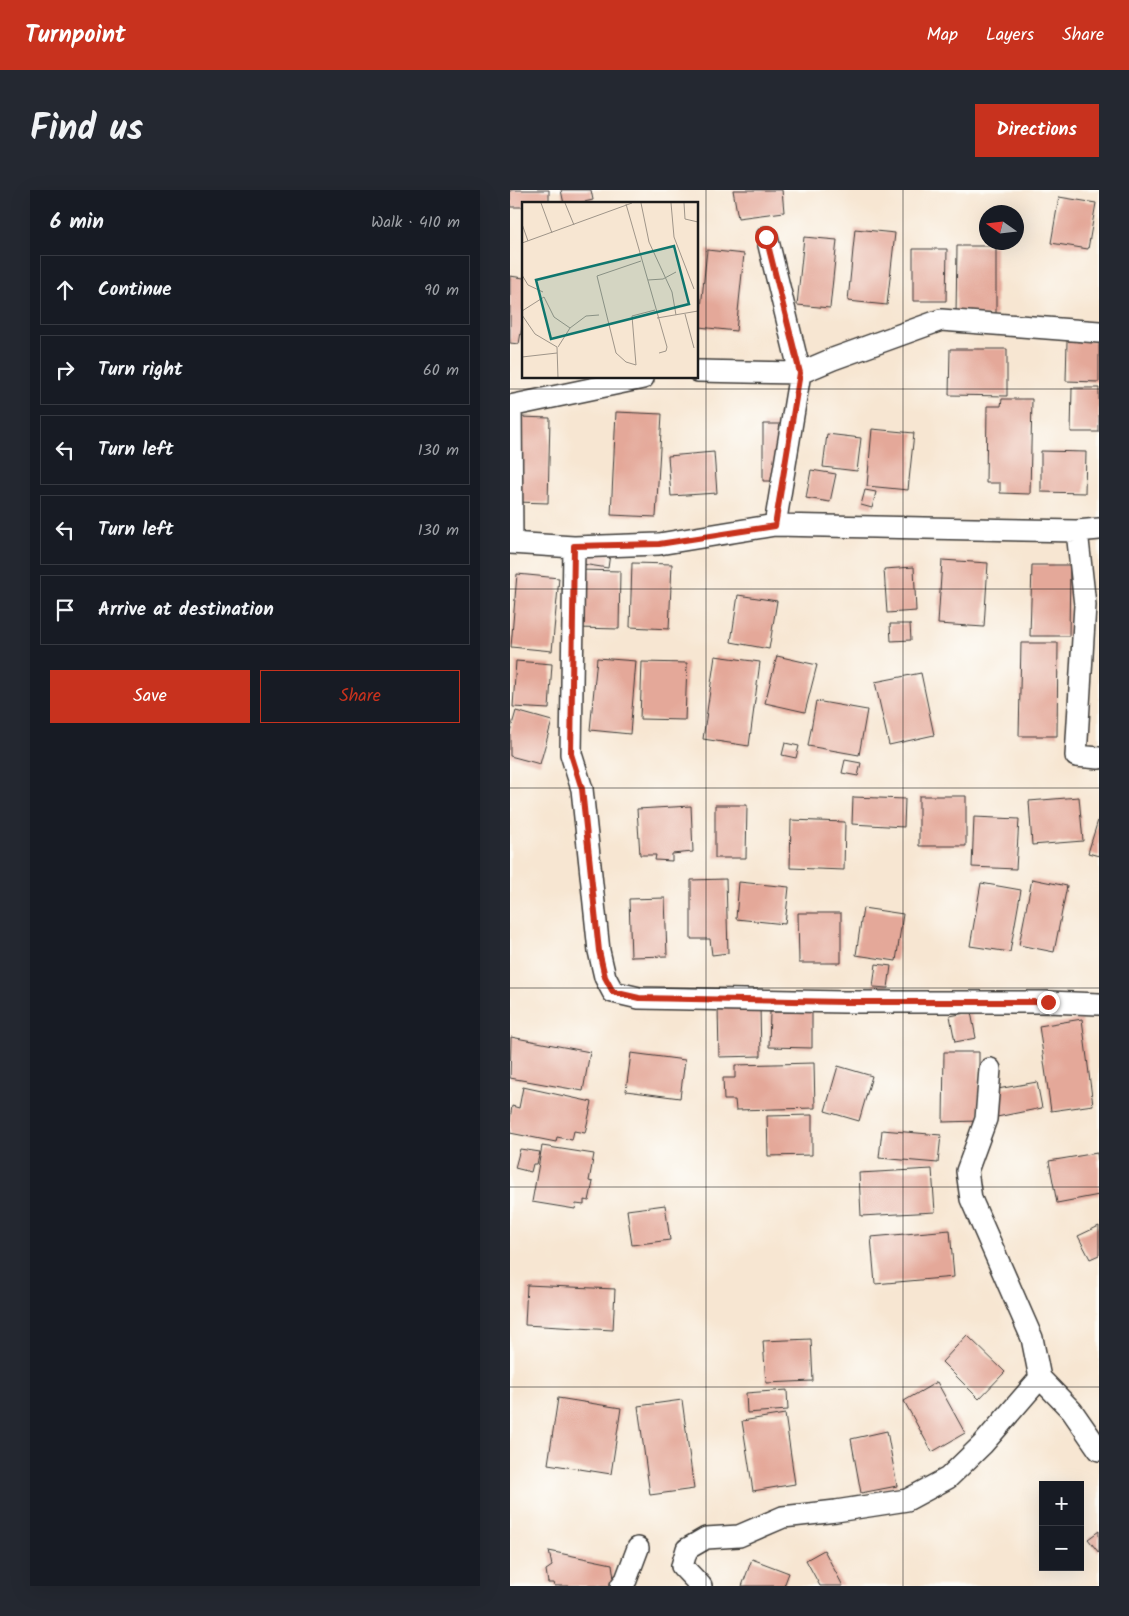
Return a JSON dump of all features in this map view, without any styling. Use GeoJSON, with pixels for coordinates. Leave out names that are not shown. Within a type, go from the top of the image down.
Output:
{"type":"FeatureCollection","features":[{"type":"Feature","properties":{"kind":"street"},"geometry":{"type":"LineString","coordinates":[[766,237],[800,373],[775,526]]}},
{"type":"Feature","properties":{"kind":"street"},"geometry":{"type":"LineString","coordinates":[[699,372],[800,373],[941,320],[1099,332]]}},
{"type":"Feature","properties":{"kind":"street"},"geometry":{"type":"LineString","coordinates":[[637,379],[510,406],[511,543],[574,546],[659,544],[775,526],[1077,531],[1099,529]]}},
{"type":"Feature","properties":{"kind":"street"},"geometry":{"type":"LineString","coordinates":[[1077,531],[1085,605],[1076,756],[1099,758]]}},
{"type":"Feature","properties":{"kind":"street"},"geometry":{"type":"LineString","coordinates":[[574,546],[571,754],[582,789],[599,951],[605,977],[613,992],[639,998],[1099,1004]]}},
{"type":"Feature","properties":{"kind":"street"},"geometry":{"type":"LineString","coordinates":[[990,1069],[986,1118],[967,1171],[971,1199],[1032,1338],[1040,1378],[1072,1411],[1099,1450]]}},
{"type":"Feature","properties":{"kind":"street"},"geometry":{"type":"LineString","coordinates":[[701,1586],[682,1566],[687,1549],[706,1538],[740,1536],[783,1517],[907,1500],[948,1478],[983,1444],[1040,1378]]}},
{"type":"Feature","properties":{"kind":"street"},"geometry":{"type":"LineString","coordinates":[[621,1586],[626,1580],[638,1548]]}},
{"type":"Feature","properties":{"kind":"building"},"geometry":{"type":"Polygon","coordinates":[[[510,190],[549,190],[549,202],[522,202],[522,207],[510,207],[510,190]]]}},
{"type":"Feature","properties":{"kind":"building"},"geometry":{"type":"Polygon","coordinates":[[[561,190],[591,190],[593,200],[564,202],[561,190]]]}},
{"type":"Feature","properties":{"kind":"building"},"geometry":{"type":"Polygon","coordinates":[[[733,190],[782,190],[784,212],[738,218],[733,190]]]}},
{"type":"Feature","properties":{"kind":"building"},"geometry":{"type":"Polygon","coordinates":[[[1059,197],[1096,203],[1088,249],[1051,243],[1059,197]]]}},
{"type":"Feature","properties":{"kind":"building"},"geometry":{"type":"Polygon","coordinates":[[[855,229],[895,233],[887,305],[848,301],[855,229]]]}},
{"type":"Feature","properties":{"kind":"building"},"geometry":{"type":"Polygon","coordinates":[[[804,237],[837,240],[830,308],[797,305],[804,237]]]}},
{"type":"Feature","properties":{"kind":"building"},"geometry":{"type":"Polygon","coordinates":[[[957,246],[979,246],[979,250],[996,250],[996,316],[956,315],[957,246]]]}},
{"type":"Feature","properties":{"kind":"building"},"geometry":{"type":"Polygon","coordinates":[[[913,249],[947,249],[946,301],[913,301],[913,249]]]}},
{"type":"Feature","properties":{"kind":"building"},"geometry":{"type":"Polygon","coordinates":[[[707,250],[744,254],[736,331],[699,327],[707,250]]]}},
{"type":"Feature","properties":{"kind":"building"},"geometry":{"type":"Polygon","coordinates":[[[510,276],[522,278],[522,327],[519,344],[510,343],[510,276]]]}},
{"type":"Feature","properties":{"kind":"building"},"geometry":{"type":"Polygon","coordinates":[[[1067,341],[1099,341],[1099,382],[1066,381],[1067,341]]]}},
{"type":"Feature","properties":{"kind":"building"},"geometry":{"type":"Polygon","coordinates":[[[950,349],[1007,349],[1007,396],[949,395],[950,349]]]}},
{"type":"Feature","properties":{"kind":"building"},"geometry":{"type":"Polygon","coordinates":[[[1072,388],[1099,388],[1099,432],[1071,432],[1072,388]]]}},
{"type":"Feature","properties":{"kind":"building"},"geometry":{"type":"Polygon","coordinates":[[[1002,399],[1032,399],[1030,494],[1000,493],[1000,483],[986,483],[987,406],[1001,406],[1002,399]]]}},
{"type":"Feature","properties":{"kind":"building"},"geometry":{"type":"Polygon","coordinates":[[[616,412],[662,414],[656,517],[611,515],[616,412]]]}},
{"type":"Feature","properties":{"kind":"building"},"geometry":{"type":"Polygon","coordinates":[[[519,417],[550,418],[548,503],[517,502],[519,417]]]}},
{"type":"Feature","properties":{"kind":"building"},"geometry":{"type":"Polygon","coordinates":[[[763,424],[780,424],[781,481],[763,481],[763,424]]]}},
{"type":"Feature","properties":{"kind":"building"},"geometry":{"type":"Polygon","coordinates":[[[872,429],[914,433],[908,490],[867,486],[872,429]]]}},
{"type":"Feature","properties":{"kind":"building"},"geometry":{"type":"Polygon","coordinates":[[[827,434],[861,438],[857,471],[823,467],[827,434]]]}},
{"type":"Feature","properties":{"kind":"building"},"geometry":{"type":"Polygon","coordinates":[[[1041,451],[1086,452],[1085,493],[1041,492],[1041,451]]]}},
{"type":"Feature","properties":{"kind":"building"},"geometry":{"type":"Polygon","coordinates":[[[714,452],[717,493],[671,496],[668,456],[714,452]]]}},
{"type":"Feature","properties":{"kind":"building"},"geometry":{"type":"Polygon","coordinates":[[[811,470],[836,474],[830,502],[806,498],[811,470]]]}},
{"type":"Feature","properties":{"kind":"building"},"geometry":{"type":"Polygon","coordinates":[[[865,490],[876,492],[872,508],[861,505],[865,490]]]}},
{"type":"Feature","properties":{"kind":"building"},"geometry":{"type":"Polygon","coordinates":[[[584,550],[610,554],[608,568],[582,564],[584,550]]]}},
{"type":"Feature","properties":{"kind":"building"},"geometry":{"type":"Polygon","coordinates":[[[942,560],[988,563],[984,627],[938,624],[942,560]]]}},
{"type":"Feature","properties":{"kind":"building"},"geometry":{"type":"Polygon","coordinates":[[[632,563],[672,564],[669,629],[630,627],[632,563]]]}},
{"type":"Feature","properties":{"kind":"building"},"geometry":{"type":"Polygon","coordinates":[[[1032,565],[1070,565],[1069,636],[1030,636],[1032,565]]]}},
{"type":"Feature","properties":{"kind":"building"},"geometry":{"type":"Polygon","coordinates":[[[914,567],[916,611],[887,613],[884,569],[914,567]]]}},
{"type":"Feature","properties":{"kind":"building"},"geometry":{"type":"Polygon","coordinates":[[[579,570],[620,571],[619,629],[578,628],[579,570]]]}},
{"type":"Feature","properties":{"kind":"building"},"geometry":{"type":"Polygon","coordinates":[[[517,574],[559,578],[552,651],[511,647],[517,574]]]}},
{"type":"Feature","properties":{"kind":"building"},"geometry":{"type":"Polygon","coordinates":[[[738,595],[777,601],[769,649],[731,642],[738,595]]]}},
{"type":"Feature","properties":{"kind":"building"},"geometry":{"type":"Polygon","coordinates":[[[890,624],[910,624],[911,640],[891,641],[890,624]]]}},
{"type":"Feature","properties":{"kind":"building"},"geometry":{"type":"Polygon","coordinates":[[[1021,643],[1058,643],[1057,736],[1019,736],[1021,643]]]}},
{"type":"Feature","properties":{"kind":"building"},"geometry":{"type":"Polygon","coordinates":[[[715,656],[760,662],[749,746],[703,739],[715,656]]]}},
{"type":"Feature","properties":{"kind":"building"},"geometry":{"type":"Polygon","coordinates":[[[777,656],[817,665],[805,712],[765,703],[777,656]]]}},
{"type":"Feature","properties":{"kind":"building"},"geometry":{"type":"Polygon","coordinates":[[[597,658],[636,661],[630,734],[590,730],[597,658]]]}},
{"type":"Feature","properties":{"kind":"building"},"geometry":{"type":"Polygon","coordinates":[[[516,661],[552,664],[549,709],[513,707],[516,661]]]}},
{"type":"Feature","properties":{"kind":"building"},"geometry":{"type":"Polygon","coordinates":[[[642,662],[687,663],[685,720],[640,719],[642,662]]]}},
{"type":"Feature","properties":{"kind":"building"},"geometry":{"type":"Polygon","coordinates":[[[921,673],[934,735],[889,745],[875,682],[921,673]]]}},
{"type":"Feature","properties":{"kind":"building"},"geometry":{"type":"Polygon","coordinates":[[[816,701],[867,710],[859,755],[808,746],[816,701]]]}},
{"type":"Feature","properties":{"kind":"building"},"geometry":{"type":"Polygon","coordinates":[[[516,711],[552,721],[540,764],[510,756],[510,732],[516,711]]]}},
{"type":"Feature","properties":{"kind":"building"},"geometry":{"type":"Polygon","coordinates":[[[785,743],[799,746],[796,758],[782,755],[785,743]]]}},
{"type":"Feature","properties":{"kind":"building"},"geometry":{"type":"Polygon","coordinates":[[[845,760],[861,763],[858,776],[842,773],[845,760]]]}},
{"type":"Feature","properties":{"kind":"building"},"geometry":{"type":"Polygon","coordinates":[[[919,796],[966,796],[966,846],[919,846],[919,796]]]}},
{"type":"Feature","properties":{"kind":"building"},"geometry":{"type":"Polygon","coordinates":[[[853,797],[905,799],[904,827],[852,824],[853,797]]]}},
{"type":"Feature","properties":{"kind":"building"},"geometry":{"type":"Polygon","coordinates":[[[1079,797],[1083,841],[1032,845],[1029,801],[1079,797]]]}},
{"type":"Feature","properties":{"kind":"building"},"geometry":{"type":"Polygon","coordinates":[[[715,805],[747,805],[746,858],[715,858],[715,805]]]}},
{"type":"Feature","properties":{"kind":"building"},"geometry":{"type":"Polygon","coordinates":[[[691,806],[693,852],[672,854],[672,861],[655,860],[656,855],[640,855],[637,809],[691,806]]]}},
{"type":"Feature","properties":{"kind":"building"},"geometry":{"type":"Polygon","coordinates":[[[974,817],[1019,819],[1016,869],[972,867],[974,817]]]}},
{"type":"Feature","properties":{"kind":"building"},"geometry":{"type":"Polygon","coordinates":[[[1099,817],[1099,856],[1088,853],[1099,817]]]}},
{"type":"Feature","properties":{"kind":"building"},"geometry":{"type":"Polygon","coordinates":[[[791,820],[845,822],[844,870],[790,868],[791,820]]]}},
{"type":"Feature","properties":{"kind":"building"},"geometry":{"type":"Polygon","coordinates":[[[726,879],[728,953],[712,955],[710,939],[691,939],[691,880],[726,879]]]}},
{"type":"Feature","properties":{"kind":"building"},"geometry":{"type":"Polygon","coordinates":[[[1032,879],[1067,886],[1054,952],[1019,945],[1032,879]]]}},
{"type":"Feature","properties":{"kind":"building"},"geometry":{"type":"Polygon","coordinates":[[[739,882],[789,887],[785,924],[736,919],[739,882]]]}},
{"type":"Feature","properties":{"kind":"building"},"geometry":{"type":"Polygon","coordinates":[[[981,883],[1021,890],[1010,952],[970,946],[981,883]]]}},
{"type":"Feature","properties":{"kind":"building"},"geometry":{"type":"Polygon","coordinates":[[[665,898],[667,956],[631,957],[629,899],[665,898]]]}},
{"type":"Feature","properties":{"kind":"building"},"geometry":{"type":"Polygon","coordinates":[[[863,908],[903,914],[896,961],[856,955],[863,908]]]}},
{"type":"Feature","properties":{"kind":"building"},"geometry":{"type":"Polygon","coordinates":[[[798,913],[841,913],[841,963],[799,963],[798,913]]]}},
{"type":"Feature","properties":{"kind":"building"},"geometry":{"type":"Polygon","coordinates":[[[876,964],[891,966],[888,988],[873,987],[876,964]]]}},
{"type":"Feature","properties":{"kind":"building"},"geometry":{"type":"Polygon","coordinates":[[[718,1006],[760,1006],[761,1056],[719,1057],[718,1006]]]}},
{"type":"Feature","properties":{"kind":"building"},"geometry":{"type":"Polygon","coordinates":[[[770,1012],[812,1012],[812,1048],[769,1047],[770,1012]]]}},
{"type":"Feature","properties":{"kind":"building"},"geometry":{"type":"Polygon","coordinates":[[[971,1012],[976,1038],[955,1042],[950,1016],[971,1012]]]}},
{"type":"Feature","properties":{"kind":"building"},"geometry":{"type":"Polygon","coordinates":[[[1082,1019],[1093,1105],[1051,1111],[1039,1026],[1082,1019]]]}},
{"type":"Feature","properties":{"kind":"building"},"geometry":{"type":"Polygon","coordinates":[[[511,1037],[590,1052],[583,1091],[510,1078],[511,1037]]]}},
{"type":"Feature","properties":{"kind":"building"},"geometry":{"type":"Polygon","coordinates":[[[944,1052],[979,1052],[979,1121],[943,1122],[944,1052]]]}},
{"type":"Feature","properties":{"kind":"building"},"geometry":{"type":"Polygon","coordinates":[[[631,1053],[685,1060],[680,1098],[626,1091],[631,1053]]]}},
{"type":"Feature","properties":{"kind":"building"},"geometry":{"type":"Polygon","coordinates":[[[814,1063],[815,1108],[736,1110],[735,1100],[724,1100],[723,1078],[735,1078],[735,1065],[814,1063]]]}},
{"type":"Feature","properties":{"kind":"building"},"geometry":{"type":"Polygon","coordinates":[[[838,1066],[872,1076],[859,1121],[825,1111],[838,1066]]]}},
{"type":"Feature","properties":{"kind":"building"},"geometry":{"type":"Polygon","coordinates":[[[1037,1082],[1042,1108],[997,1117],[992,1090],[1037,1082]]]}},
{"type":"Feature","properties":{"kind":"building"},"geometry":{"type":"Polygon","coordinates":[[[523,1087],[592,1102],[585,1133],[574,1131],[572,1140],[557,1137],[556,1142],[510,1133],[512,1106],[519,1108],[523,1087]]]}},
{"type":"Feature","properties":{"kind":"building"},"geometry":{"type":"Polygon","coordinates":[[[812,1115],[812,1155],[768,1156],[767,1116],[812,1115]]]}},
{"type":"Feature","properties":{"kind":"building"},"geometry":{"type":"Polygon","coordinates":[[[882,1130],[941,1135],[938,1163],[879,1158],[882,1130]]]}},
{"type":"Feature","properties":{"kind":"building"},"geometry":{"type":"Polygon","coordinates":[[[542,1146],[594,1154],[589,1181],[593,1182],[589,1201],[584,1200],[584,1205],[576,1204],[575,1209],[532,1202],[542,1146]]]}},
{"type":"Feature","properties":{"kind":"building"},"geometry":{"type":"Polygon","coordinates":[[[520,1149],[540,1152],[537,1164],[533,1164],[531,1172],[515,1168],[520,1149]]]}},
{"type":"Feature","properties":{"kind":"building"},"geometry":{"type":"Polygon","coordinates":[[[1097,1153],[1099,1195],[1057,1203],[1049,1161],[1097,1153]]]}},
{"type":"Feature","properties":{"kind":"building"},"geometry":{"type":"Polygon","coordinates":[[[932,1169],[935,1212],[861,1216],[859,1173],[932,1169]]]}},
{"type":"Feature","properties":{"kind":"building"},"geometry":{"type":"Polygon","coordinates":[[[665,1205],[670,1240],[632,1245],[627,1210],[665,1205]]]}},
{"type":"Feature","properties":{"kind":"building"},"geometry":{"type":"Polygon","coordinates":[[[1099,1226],[1099,1255],[1090,1259],[1078,1236],[1099,1226]]]}},
{"type":"Feature","properties":{"kind":"building"},"geometry":{"type":"Polygon","coordinates":[[[950,1230],[954,1277],[875,1284],[871,1237],[950,1230]]]}},
{"type":"Feature","properties":{"kind":"building"},"geometry":{"type":"Polygon","coordinates":[[[527,1285],[615,1289],[613,1330],[525,1325],[527,1285]]]}},
{"type":"Feature","properties":{"kind":"building"},"geometry":{"type":"Polygon","coordinates":[[[967,1335],[1005,1372],[979,1399],[942,1362],[967,1335]]]}},
{"type":"Feature","properties":{"kind":"building"},"geometry":{"type":"Polygon","coordinates":[[[811,1339],[813,1381],[766,1383],[763,1341],[811,1339]]]}},
{"type":"Feature","properties":{"kind":"building"},"geometry":{"type":"Polygon","coordinates":[[[937,1382],[965,1433],[932,1452],[904,1401],[937,1382]]]}},
{"type":"Feature","properties":{"kind":"building"},"geometry":{"type":"Polygon","coordinates":[[[787,1390],[788,1410],[747,1413],[746,1393],[787,1390]]]}},
{"type":"Feature","properties":{"kind":"building"},"geometry":{"type":"Polygon","coordinates":[[[558,1398],[621,1408],[611,1474],[548,1464],[558,1398]]]}},
{"type":"Feature","properties":{"kind":"building"},"geometry":{"type":"Polygon","coordinates":[[[682,1400],[694,1489],[650,1495],[638,1406],[682,1400]]]}},
{"type":"Feature","properties":{"kind":"building"},"geometry":{"type":"Polygon","coordinates":[[[785,1414],[795,1484],[753,1491],[742,1421],[785,1414]]]}},
{"type":"Feature","properties":{"kind":"building"},"geometry":{"type":"Polygon","coordinates":[[[887,1431],[897,1486],[861,1493],[851,1439],[887,1431]]]}},
{"type":"Feature","properties":{"kind":"building"},"geometry":{"type":"Polygon","coordinates":[[[1099,1531],[1099,1553],[1088,1539],[1099,1531]]]}},
{"type":"Feature","properties":{"kind":"building"},"geometry":{"type":"Polygon","coordinates":[[[824,1550],[843,1586],[820,1586],[806,1560],[824,1550]]]}},
{"type":"Feature","properties":{"kind":"building"},"geometry":{"type":"Polygon","coordinates":[[[549,1551],[612,1564],[615,1586],[555,1586],[554,1583],[548,1583],[546,1570],[552,1566],[549,1551]]]}},
{"type":"Feature","properties":{"kind":"building"},"geometry":{"type":"Polygon","coordinates":[[[752,1559],[789,1573],[784,1586],[742,1586],[752,1559]]]}},
{"type":"Feature","properties":{"kind":"route"},"geometry":{"type":"LineString","coordinates":[[766,237],[800,373],[775,526],[659,544],[574,546],[571,754],[582,789],[599,951],[605,977],[613,992],[639,998],[844,1002],[1048,1002]]}}]}
